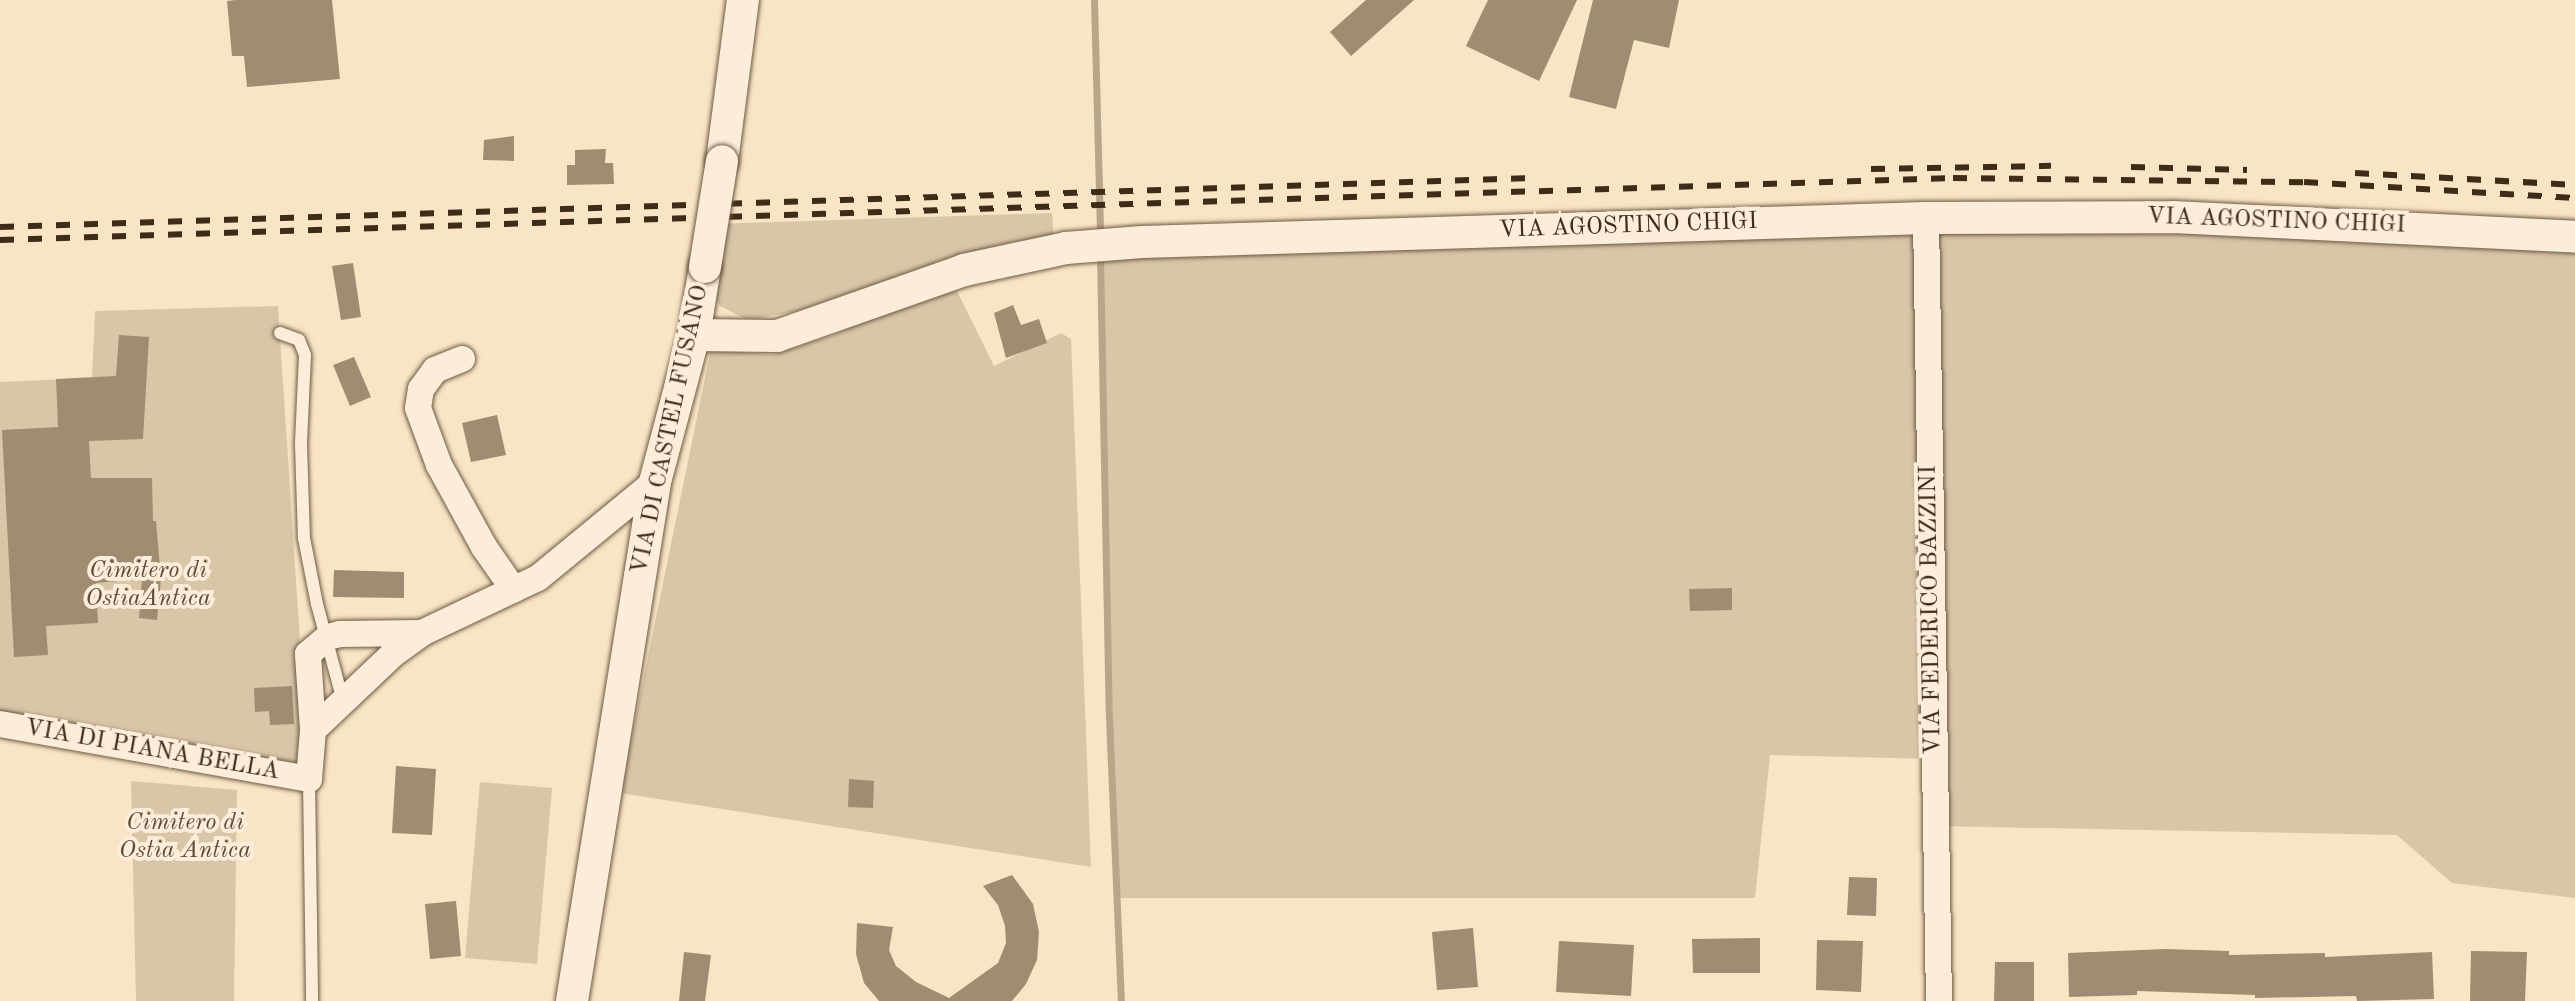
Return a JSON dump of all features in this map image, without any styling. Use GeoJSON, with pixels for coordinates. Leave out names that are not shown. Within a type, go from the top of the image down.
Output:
{"type":"FeatureCollection","features":[{"type":"Feature","properties":{"kind":"street","name":"VIA DI CASTEL FUSANO"},"geometry":{"type":"LineString","coordinates":[[572,1001],[655,482],[694,335],[722,161],[743,0]]}},
{"type":"Feature","properties":{"kind":"street","name":"VIA AGOSTINO CHIGI"},"geometry":{"type":"LineString","coordinates":[[694,335],[777,336],[964,270],[1066,248],[1142,242],[1926,218],[2173,217],[2575,237]]}},
{"type":"Feature","properties":{"kind":"street","name":"VIA FEDERICO BAZZINI"},"geometry":{"type":"LineString","coordinates":[[1926,218],[1939,1001]]}},
{"type":"Feature","properties":{"kind":"street"},"geometry":{"type":"LineString","coordinates":[[462,359],[435,370],[421,389],[418,408],[439,465],[484,547],[514,590]]}},
{"type":"Feature","properties":{"kind":"street"},"geometry":{"type":"LineString","coordinates":[[313,730],[392,655],[422,633],[538,578],[655,482]]}},
{"type":"Feature","properties":{"kind":"street"},"geometry":{"type":"LineString","coordinates":[[313,655],[422,633]]}},
{"type":"Feature","properties":{"kind":"street","name":"VIA DI PIANA BELLA"},"geometry":{"type":"LineString","coordinates":[[0,724],[309,779],[313,730],[313,655]]}},
{"type":"Feature","properties":{"kind":"lane"},"geometry":{"type":"LineString","coordinates":[[280,333],[299,340],[305,355],[301,444],[304,538],[317,604],[313,655],[335,680],[343,701]]}},
{"type":"Feature","properties":{"kind":"lane"},"geometry":{"type":"LineString","coordinates":[[309,779],[312,1001]]}},
{"type":"Feature","properties":{"kind":"green space"},"geometry":{"type":"Polygon","coordinates":[[[1052,213],[1054,239],[1021,240],[967,253],[797,311],[748,320],[720,306],[709,290],[714,224],[1052,213]]]}},
{"type":"Feature","properties":{"kind":"green space"},"geometry":{"type":"Polygon","coordinates":[[[1926,218],[2575,237],[2575,898],[2452,883],[2397,835],[1936,826],[1935,759],[1770,755],[1755,898],[1117,898],[1100,233],[1926,218]]]}},
{"type":"Feature","properties":{"kind":"green space"},"geometry":{"type":"Polygon","coordinates":[[[953,283],[994,366],[1061,333],[1071,339],[1091,867],[620,793],[711,349],[772,355],[834,335],[904,301],[953,283]]]}},
{"type":"Feature","properties":{"kind":"green space","name":"Cimitero di OstiaAntica"},"geometry":{"type":"Polygon","coordinates":[[[278,306],[309,779],[0,715],[0,382],[92,378],[95,311],[278,306]]]}},
{"type":"Feature","properties":{"kind":"green space","name":"Cimitero di Ostia Antica"},"geometry":{"type":"Polygon","coordinates":[[[131,781],[237,790],[234,1001],[136,1001],[131,781]]]}},
{"type":"Feature","properties":{"kind":"green space"},"geometry":{"type":"Polygon","coordinates":[[[480,782],[552,788],[537,964],[465,958],[480,782]]]}},
{"type":"Feature","properties":{"kind":"building"},"geometry":{"type":"Polygon","coordinates":[[[332,0],[340,79],[247,87],[244,56],[232,56],[227,1],[332,0]]]}},
{"type":"Feature","properties":{"kind":"building"},"geometry":{"type":"Polygon","coordinates":[[[1366,0],[1414,0],[1351,56],[1330,32],[1366,0]]]}},
{"type":"Feature","properties":{"kind":"building"},"geometry":{"type":"Polygon","coordinates":[[[1488,0],[1577,0],[1539,81],[1466,46],[1488,0]]]}},
{"type":"Feature","properties":{"kind":"building"},"geometry":{"type":"Polygon","coordinates":[[[1593,0],[1679,0],[1669,48],[1634,40],[1616,109],[1569,97],[1593,0]]]}},
{"type":"Feature","properties":{"kind":"building"},"geometry":{"type":"Polygon","coordinates":[[[514,136],[514,161],[483,160],[484,140],[514,136]]]}},
{"type":"Feature","properties":{"kind":"building"},"geometry":{"type":"Polygon","coordinates":[[[606,149],[605,163],[613,163],[614,184],[567,185],[567,165],[575,165],[575,150],[606,149]]]}},
{"type":"Feature","properties":{"kind":"building"},"geometry":{"type":"Polygon","coordinates":[[[353,263],[361,317],[341,320],[332,266],[353,263]]]}},
{"type":"Feature","properties":{"kind":"building"},"geometry":{"type":"Polygon","coordinates":[[[1013,305],[1021,325],[1039,319],[1047,343],[1006,358],[994,313],[1013,305]]]}},
{"type":"Feature","properties":{"kind":"building"},"geometry":{"type":"Polygon","coordinates":[[[119,335],[149,337],[143,439],[89,441],[91,478],[152,478],[153,521],[156,521],[161,579],[157,620],[139,618],[142,579],[96,583],[98,623],[46,626],[48,655],[14,657],[2,430],[58,427],[56,379],[116,376],[119,335]]]}},
{"type":"Feature","properties":{"kind":"building"},"geometry":{"type":"Polygon","coordinates":[[[354,357],[371,397],[350,406],[333,365],[354,357]]]}},
{"type":"Feature","properties":{"kind":"building"},"geometry":{"type":"Polygon","coordinates":[[[497,415],[506,455],[471,462],[462,423],[497,415]]]}},
{"type":"Feature","properties":{"kind":"building"},"geometry":{"type":"Polygon","coordinates":[[[334,570],[404,572],[404,598],[333,597],[334,570]]]}},
{"type":"Feature","properties":{"kind":"building"},"geometry":{"type":"Polygon","coordinates":[[[1732,588],[1732,610],[1690,611],[1689,589],[1732,588]]]}},
{"type":"Feature","properties":{"kind":"building"},"geometry":{"type":"Polygon","coordinates":[[[292,686],[294,724],[270,725],[269,711],[255,712],[254,688],[292,686]]]}},
{"type":"Feature","properties":{"kind":"building"},"geometry":{"type":"Polygon","coordinates":[[[396,766],[436,769],[432,835],[392,833],[396,766]]]}},
{"type":"Feature","properties":{"kind":"building"},"geometry":{"type":"Polygon","coordinates":[[[849,779],[874,781],[873,808],[848,807],[849,779]]]}},
{"type":"Feature","properties":{"kind":"building"},"geometry":{"type":"Polygon","coordinates":[[[1012,875],[1033,904],[1039,932],[1037,960],[1026,984],[1012,1001],[879,1001],[864,983],[856,954],[857,923],[893,927],[889,950],[896,966],[916,982],[949,998],[998,963],[1006,943],[1005,926],[998,905],[983,886],[1012,875]]]}},
{"type":"Feature","properties":{"kind":"building"},"geometry":{"type":"Polygon","coordinates":[[[1849,877],[1877,878],[1876,916],[1847,915],[1849,877]]]}},
{"type":"Feature","properties":{"kind":"building"},"geometry":{"type":"Polygon","coordinates":[[[456,901],[461,956],[430,959],[425,904],[456,901]]]}},
{"type":"Feature","properties":{"kind":"building"},"geometry":{"type":"Polygon","coordinates":[[[1473,928],[1478,987],[1437,990],[1432,932],[1473,928]]]}},
{"type":"Feature","properties":{"kind":"building"},"geometry":{"type":"Polygon","coordinates":[[[1760,938],[1760,973],[1693,973],[1692,939],[1760,938]]]}},
{"type":"Feature","properties":{"kind":"building"},"geometry":{"type":"Polygon","coordinates":[[[1817,940],[1863,941],[1861,992],[1816,990],[1817,940]]]}},
{"type":"Feature","properties":{"kind":"building"},"geometry":{"type":"Polygon","coordinates":[[[1559,941],[1634,945],[1631,996],[1556,992],[1559,941]]]}},
{"type":"Feature","properties":{"kind":"building"},"geometry":{"type":"Polygon","coordinates":[[[2166,949],[2229,951],[2229,955],[2325,953],[2325,957],[2432,952],[2434,999],[2357,1001],[2356,996],[2255,998],[2255,995],[2137,991],[2137,995],[2069,997],[2068,953],[2166,949]]]}},
{"type":"Feature","properties":{"kind":"building"},"geometry":{"type":"Polygon","coordinates":[[[2471,951],[2527,952],[2525,1001],[2470,1001],[2471,951]]]}},
{"type":"Feature","properties":{"kind":"building"},"geometry":{"type":"Polygon","coordinates":[[[684,952],[711,955],[705,1001],[679,1001],[684,952]]]}},
{"type":"Feature","properties":{"kind":"building"},"geometry":{"type":"Polygon","coordinates":[[[1995,962],[2034,962],[2034,1001],[1994,1001],[1995,962]]]}},
{"type":"Feature","properties":{"kind":"waterway"},"geometry":{"type":"LineString","coordinates":[[1094,0],[1100,235]]}},
{"type":"Feature","properties":{"kind":"waterway"},"geometry":{"type":"LineString","coordinates":[[1100,256],[1109,717],[1121,1001]]}},
{"type":"Feature","properties":{"kind":"railway"},"geometry":{"type":"LineString","coordinates":[[1871,169],[2051,166]]}},
{"type":"Feature","properties":{"kind":"railway"},"geometry":{"type":"LineString","coordinates":[[2131,167],[2247,170]]}},
{"type":"Feature","properties":{"kind":"railway"},"geometry":{"type":"LineString","coordinates":[[2355,173],[2575,185]]}},
{"type":"Feature","properties":{"kind":"railway"},"geometry":{"type":"LineString","coordinates":[[0,227],[1535,178]]}},
{"type":"Feature","properties":{"kind":"railway"},"geometry":{"type":"LineString","coordinates":[[0,240],[1953,178],[2304,182],[2575,198]]}}]}
